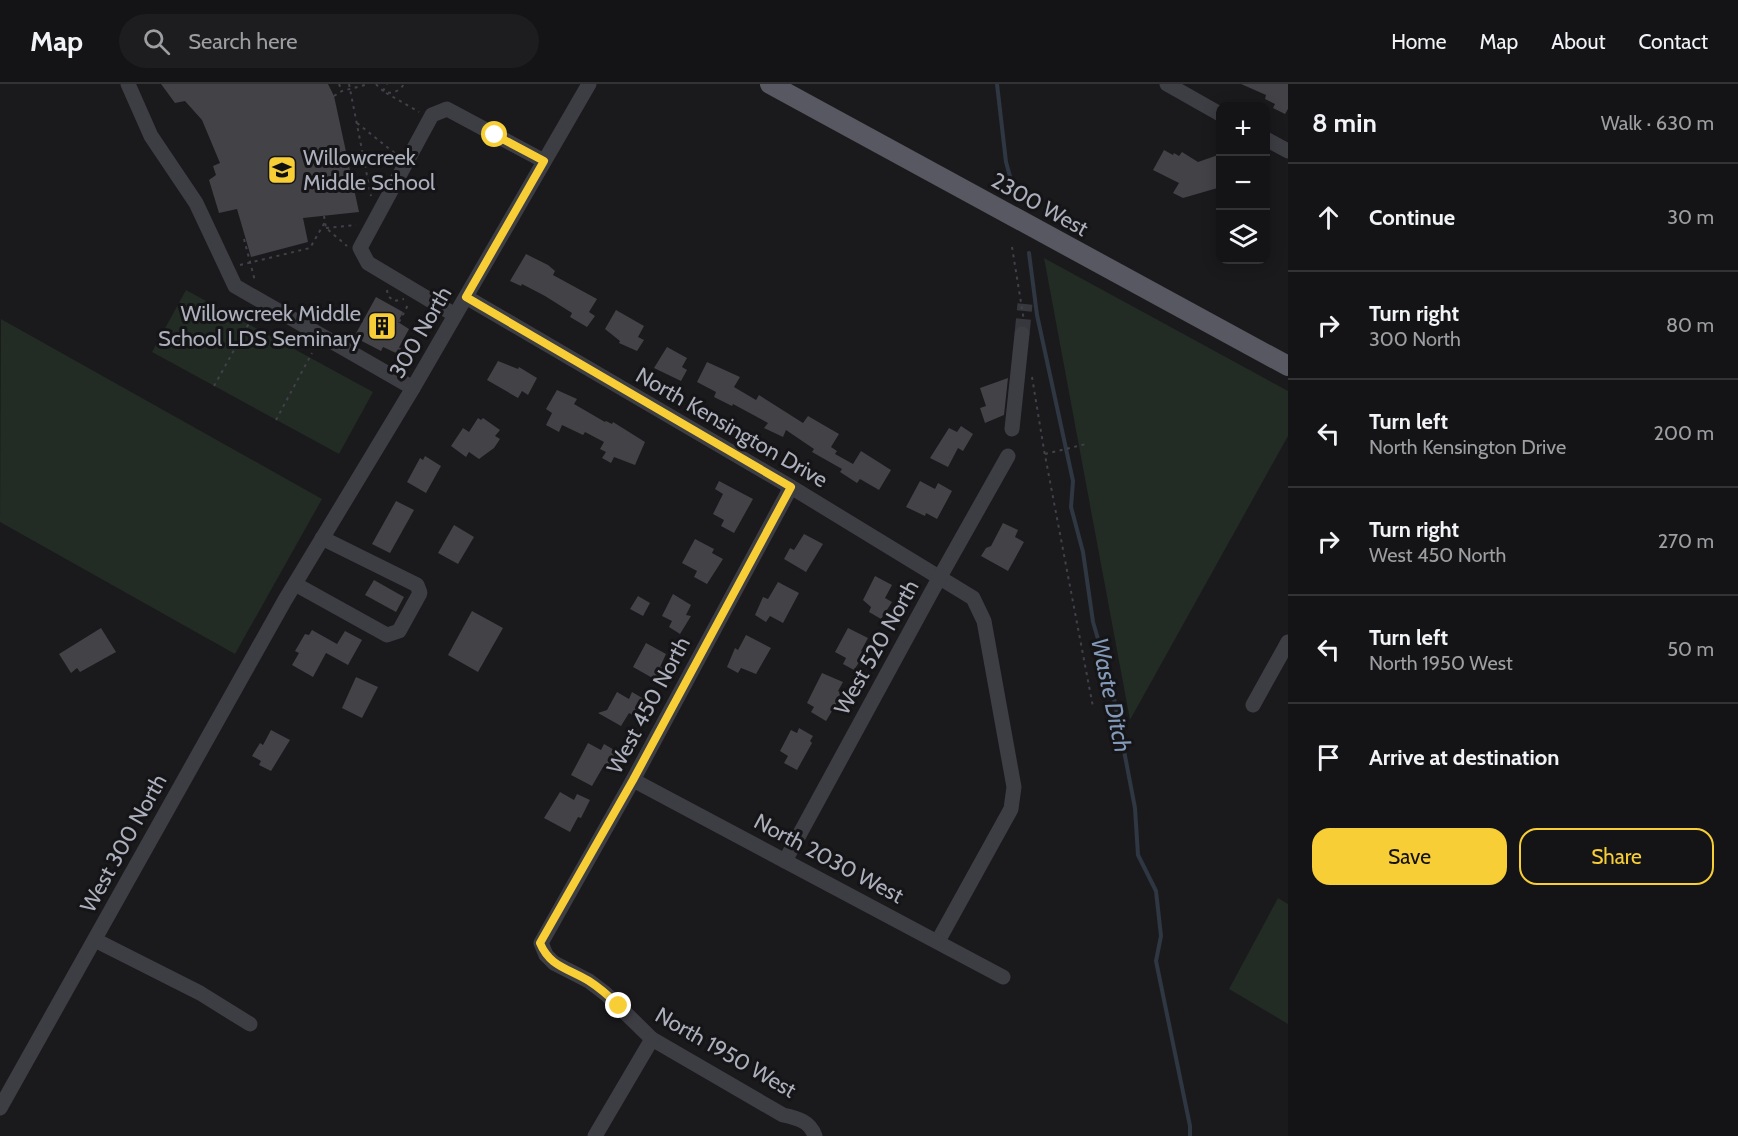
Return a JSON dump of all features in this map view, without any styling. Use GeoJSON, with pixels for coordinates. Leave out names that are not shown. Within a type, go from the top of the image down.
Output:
{"type":"FeatureCollection","features":[{"type":"Feature","properties":{"kind":"main road","name":"2300 West"},"geometry":{"type":"LineString","coordinates":[[770,84],[1288,366]]}},
{"type":"Feature","properties":{"kind":"street"},"geometry":{"type":"LineString","coordinates":[[128,84],[151,136],[196,203],[235,286],[413,388]]}},
{"type":"Feature","properties":{"kind":"street","name":"300 North"},"geometry":{"type":"LineString","coordinates":[[285,600],[413,388],[589,84]]}},
{"type":"Feature","properties":{"kind":"street"},"geometry":{"type":"LineString","coordinates":[[1167,84],[1216,111]]}},
{"type":"Feature","properties":{"kind":"street"},"geometry":{"type":"LineString","coordinates":[[455,315],[368,262],[360,248],[432,115],[447,109],[544,161]]}},
{"type":"Feature","properties":{"kind":"street"},"geometry":{"type":"LineString","coordinates":[[1270,141],[1288,151]]}},
{"type":"Feature","properties":{"kind":"street","name":"North Kensington Drive"},"geometry":{"type":"LineString","coordinates":[[466,297],[791,487],[973,598],[984,621],[1014,787],[1011,809],[938,941]]}},
{"type":"Feature","properties":{"kind":"street"},"geometry":{"type":"LineString","coordinates":[[1012,429],[1023,330]]}},
{"type":"Feature","properties":{"kind":"street","name":"West 520 North"},"geometry":{"type":"LineString","coordinates":[[785,861],[1008,456]]}},
{"type":"Feature","properties":{"kind":"street","name":"West 450 North"},"geometry":{"type":"LineString","coordinates":[[540,943],[633,780],[791,487]]}},
{"type":"Feature","properties":{"kind":"street"},"geometry":{"type":"LineString","coordinates":[[295,584],[387,635],[399,631],[420,593],[417,585],[322,538]]}},
{"type":"Feature","properties":{"kind":"street","name":"West 300 North"},"geometry":{"type":"LineString","coordinates":[[0,1107],[285,600]]}},
{"type":"Feature","properties":{"kind":"street"},"geometry":{"type":"LineString","coordinates":[[1253,705],[1288,642]]}},
{"type":"Feature","properties":{"kind":"street","name":"North 2030 West"},"geometry":{"type":"LineString","coordinates":[[633,780],[1003,977]]}},
{"type":"Feature","properties":{"kind":"street"},"geometry":{"type":"LineString","coordinates":[[95,940],[200,993],[250,1024]]}},
{"type":"Feature","properties":{"kind":"street","name":"North 1950 West"},"geometry":{"type":"LineString","coordinates":[[540,943],[546,955],[554,963],[589,981],[606,994],[652,1039],[783,1115],[801,1119],[814,1132]]}},
{"type":"Feature","properties":{"kind":"street"},"geometry":{"type":"LineString","coordinates":[[595,1136],[652,1039]]}},
{"type":"Feature","properties":{"kind":"path"},"geometry":{"type":"LineString","coordinates":[[339,84],[342,91]]}},
{"type":"Feature","properties":{"kind":"path"},"geometry":{"type":"LineString","coordinates":[[349,84],[373,202]]}},
{"type":"Feature","properties":{"kind":"path"},"geometry":{"type":"LineString","coordinates":[[334,96],[342,91],[350,91],[369,84]]}},
{"type":"Feature","properties":{"kind":"path"},"geometry":{"type":"LineString","coordinates":[[376,84],[420,113]]}},
{"type":"Feature","properties":{"kind":"path"},"geometry":{"type":"LineString","coordinates":[[385,92],[387,84]]}},
{"type":"Feature","properties":{"kind":"path"},"geometry":{"type":"LineString","coordinates":[[385,92],[396,92],[402,85]]}},
{"type":"Feature","properties":{"kind":"path"},"geometry":{"type":"LineString","coordinates":[[357,123],[404,160]]}},
{"type":"Feature","properties":{"kind":"path"},"geometry":{"type":"LineString","coordinates":[[324,216],[326,228],[348,248]]}},
{"type":"Feature","properties":{"kind":"path"},"geometry":{"type":"LineString","coordinates":[[227,268],[310,248],[325,222]]}},
{"type":"Feature","properties":{"kind":"path"},"geometry":{"type":"LineString","coordinates":[[326,228],[358,225]]}},
{"type":"Feature","properties":{"kind":"path"},"geometry":{"type":"LineString","coordinates":[[244,239],[256,284]]}},
{"type":"Feature","properties":{"kind":"path"},"geometry":{"type":"LineString","coordinates":[[1012,247],[1023,330]]}},
{"type":"Feature","properties":{"kind":"path"},"geometry":{"type":"LineString","coordinates":[[399,322],[412,298]]}},
{"type":"Feature","properties":{"kind":"path"},"geometry":{"type":"LineString","coordinates":[[214,386],[248,325],[251,306]]}},
{"type":"Feature","properties":{"kind":"path"},"geometry":{"type":"LineString","coordinates":[[398,348],[412,356]]}},
{"type":"Feature","properties":{"kind":"path"},"geometry":{"type":"LineString","coordinates":[[276,420],[312,352]]}},
{"type":"Feature","properties":{"kind":"path"},"geometry":{"type":"LineString","coordinates":[[1032,371],[1045,454],[1094,707]]}},
{"type":"Feature","properties":{"kind":"path"},"geometry":{"type":"LineString","coordinates":[[1045,454],[1086,444]]}},
{"type":"Feature","properties":{"kind":"shaded area"},"geometry":{"type":"Polygon","coordinates":[[[1044,258],[1288,391],[1288,436],[1130,720],[1044,258]]]}},
{"type":"Feature","properties":{"kind":"shaded area"},"geometry":{"type":"Polygon","coordinates":[[[186,290],[373,392],[339,454],[152,352],[186,290]]]}},
{"type":"Feature","properties":{"kind":"shaded area"},"geometry":{"type":"Polygon","coordinates":[[[1,319],[322,499],[235,654],[0,522],[1,319]]]}},
{"type":"Feature","properties":{"kind":"shaded area"},"geometry":{"type":"Polygon","coordinates":[[[1278,898],[1288,904],[1288,1024],[1229,989],[1278,898]]]}},
{"type":"Feature","properties":{"kind":"building","name":"Willowcreek Middle School"},"geometry":{"type":"Polygon","coordinates":[[[161,84],[328,84],[334,96],[359,212],[303,218],[308,242],[251,257],[237,209],[219,213],[209,180],[216,175],[213,166],[220,163],[202,120],[185,101],[175,103],[161,84]]]}},
{"type":"Feature","properties":{"kind":"building"},"geometry":{"type":"Polygon","coordinates":[[[1241,84],[1288,84],[1288,109],[1285,114],[1273,108],[1275,104],[1265,99],[1266,95],[1241,84]]]}},
{"type":"Feature","properties":{"kind":"building"},"geometry":{"type":"Polygon","coordinates":[[[1164,150],[1179,156],[1182,152],[1198,162],[1216,156],[1216,188],[1183,198],[1173,193],[1179,183],[1153,170],[1164,150]]]}},
{"type":"Feature","properties":{"kind":"building"},"geometry":{"type":"Polygon","coordinates":[[[526,254],[548,265],[555,271],[553,275],[597,299],[589,312],[595,316],[587,327],[570,317],[572,313],[545,296],[522,284],[521,286],[510,281],[526,254]]]}},
{"type":"Feature","properties":{"kind":"building","name":"Willowcreek Middle School LDS Seminary"},"geometry":{"type":"Polygon","coordinates":[[[376,297],[403,312],[398,322],[409,329],[396,353],[383,347],[381,351],[354,337],[376,297]]]}},
{"type":"Feature","properties":{"kind":"building"},"geometry":{"type":"Polygon","coordinates":[[[616,310],[644,326],[638,337],[644,340],[637,351],[619,343],[620,341],[605,329],[616,310]]]}},
{"type":"Feature","properties":{"kind":"building"},"geometry":{"type":"Polygon","coordinates":[[[667,347],[687,358],[682,367],[687,370],[681,381],[654,368],[667,347]]]}},
{"type":"Feature","properties":{"kind":"building"},"geometry":{"type":"Polygon","coordinates":[[[498,361],[518,369],[519,367],[537,378],[528,395],[522,391],[518,398],[487,380],[498,361]]]}},
{"type":"Feature","properties":{"kind":"building"},"geometry":{"type":"Polygon","coordinates":[[[707,362],[740,377],[734,387],[756,400],[759,395],[803,423],[808,416],[839,434],[831,447],[837,451],[835,454],[853,464],[861,451],[891,470],[879,490],[860,479],[857,483],[840,472],[842,469],[812,452],[814,449],[786,430],[783,437],[764,428],[768,423],[733,404],[732,406],[714,397],[716,392],[697,382],[707,362]]]}},
{"type":"Feature","properties":{"kind":"building"},"geometry":{"type":"Polygon","coordinates":[[[1008,378],[1004,415],[985,423],[980,408],[986,406],[980,388],[1008,378]]]}},
{"type":"Feature","properties":{"kind":"building"},"geometry":{"type":"Polygon","coordinates":[[[557,390],[577,399],[574,404],[605,422],[612,424],[613,422],[645,442],[635,465],[614,457],[611,463],[602,458],[606,452],[600,449],[604,442],[585,432],[583,435],[562,425],[559,432],[546,425],[552,413],[546,409],[557,390]]]}},
{"type":"Feature","properties":{"kind":"building"},"geometry":{"type":"Polygon","coordinates":[[[478,418],[481,420],[483,418],[500,430],[495,436],[500,439],[494,448],[479,459],[469,452],[466,457],[451,446],[463,428],[469,432],[478,418]]]}},
{"type":"Feature","properties":{"kind":"building"},"geometry":{"type":"Polygon","coordinates":[[[961,426],[973,434],[963,451],[958,448],[948,467],[930,458],[949,428],[957,432],[961,426]]]}},
{"type":"Feature","properties":{"kind":"building"},"geometry":{"type":"Polygon","coordinates":[[[425,456],[441,466],[426,493],[407,482],[420,458],[423,460],[425,456]]]}},
{"type":"Feature","properties":{"kind":"building"},"geometry":{"type":"Polygon","coordinates":[[[719,481],[753,499],[734,533],[721,526],[724,520],[713,514],[723,494],[715,489],[719,481]]]}},
{"type":"Feature","properties":{"kind":"building"},"geometry":{"type":"Polygon","coordinates":[[[920,481],[935,489],[938,483],[952,491],[937,519],[906,507],[920,481]]]}},
{"type":"Feature","properties":{"kind":"building"},"geometry":{"type":"Polygon","coordinates":[[[396,501],[414,510],[390,553],[372,544],[396,501]]]}},
{"type":"Feature","properties":{"kind":"building"},"geometry":{"type":"Polygon","coordinates":[[[1003,523],[1018,530],[1015,537],[1024,542],[1008,571],[981,556],[986,548],[991,546],[1003,523]]]}},
{"type":"Feature","properties":{"kind":"building"},"geometry":{"type":"Polygon","coordinates":[[[454,525],[474,537],[458,564],[438,553],[454,525]]]}},
{"type":"Feature","properties":{"kind":"building"},"geometry":{"type":"Polygon","coordinates":[[[804,534],[823,544],[806,572],[784,559],[790,548],[794,550],[804,534]]]}},
{"type":"Feature","properties":{"kind":"building"},"geometry":{"type":"Polygon","coordinates":[[[695,539],[714,549],[712,553],[723,559],[707,584],[694,577],[697,571],[682,563],[695,539]]]}},
{"type":"Feature","properties":{"kind":"building"},"geometry":{"type":"Polygon","coordinates":[[[875,576],[892,585],[885,598],[892,602],[881,619],[869,612],[871,607],[863,600],[875,576]]]}},
{"type":"Feature","properties":{"kind":"building"},"geometry":{"type":"Polygon","coordinates":[[[374,580],[404,597],[396,612],[365,595],[374,580]]]}},
{"type":"Feature","properties":{"kind":"building"},"geometry":{"type":"Polygon","coordinates":[[[778,582],[799,593],[783,623],[770,616],[766,622],[755,615],[763,597],[768,599],[778,582]]]}},
{"type":"Feature","properties":{"kind":"building"},"geometry":{"type":"Polygon","coordinates":[[[673,594],[691,605],[686,615],[691,616],[680,634],[669,627],[672,621],[662,616],[673,594]]]}},
{"type":"Feature","properties":{"kind":"building"},"geometry":{"type":"Polygon","coordinates":[[[638,596],[650,603],[643,616],[630,609],[638,596]]]}},
{"type":"Feature","properties":{"kind":"building"},"geometry":{"type":"Polygon","coordinates":[[[472,611],[503,628],[478,672],[448,655],[472,611]]]}},
{"type":"Feature","properties":{"kind":"building"},"geometry":{"type":"Polygon","coordinates":[[[101,628],[116,652],[80,672],[77,668],[71,673],[59,654],[101,628]]]}},
{"type":"Feature","properties":{"kind":"building"},"geometry":{"type":"Polygon","coordinates":[[[848,628],[868,638],[861,651],[865,653],[854,670],[843,664],[846,658],[835,652],[848,628]]]}},
{"type":"Feature","properties":{"kind":"building"},"geometry":{"type":"Polygon","coordinates":[[[312,630],[337,644],[345,631],[362,640],[348,665],[326,653],[313,677],[292,665],[299,653],[295,651],[305,634],[309,635],[312,630]]]}},
{"type":"Feature","properties":{"kind":"building"},"geometry":{"type":"Polygon","coordinates":[[[746,635],[771,648],[756,674],[741,668],[738,673],[727,667],[735,648],[738,650],[746,635]]]}},
{"type":"Feature","properties":{"kind":"building"},"geometry":{"type":"Polygon","coordinates":[[[646,643],[666,654],[660,667],[663,668],[656,680],[633,667],[646,643]]]}},
{"type":"Feature","properties":{"kind":"building"},"geometry":{"type":"Polygon","coordinates":[[[822,673],[843,682],[838,691],[841,693],[835,702],[837,703],[826,721],[811,712],[814,707],[807,703],[822,673]]]}},
{"type":"Feature","properties":{"kind":"building"},"geometry":{"type":"Polygon","coordinates":[[[356,677],[378,687],[362,718],[342,708],[356,677]]]}},
{"type":"Feature","properties":{"kind":"building"},"geometry":{"type":"Polygon","coordinates":[[[617,692],[629,699],[632,692],[644,699],[636,717],[629,713],[621,726],[598,713],[607,710],[617,692]]]}},
{"type":"Feature","properties":{"kind":"building"},"geometry":{"type":"Polygon","coordinates":[[[799,728],[813,736],[810,741],[812,743],[797,770],[784,763],[788,756],[780,751],[791,730],[797,733],[799,728]]]}},
{"type":"Feature","properties":{"kind":"building"},"geometry":{"type":"Polygon","coordinates":[[[271,730],[290,740],[271,771],[259,765],[261,761],[252,756],[260,743],[263,745],[271,730]]]}},
{"type":"Feature","properties":{"kind":"building"},"geometry":{"type":"Polygon","coordinates":[[[588,743],[601,750],[604,744],[616,751],[608,769],[603,767],[592,786],[571,775],[588,743]]]}},
{"type":"Feature","properties":{"kind":"building"},"geometry":{"type":"Polygon","coordinates":[[[560,792],[574,800],[577,794],[590,800],[581,818],[578,817],[570,832],[544,818],[560,792]]]}},
{"type":"Feature","properties":{"kind":"waterway","name":"Waste Ditch"},"geometry":{"type":"LineString","coordinates":[[997,84],[1006,162],[1014,191]]}},
{"type":"Feature","properties":{"kind":"waterway","name":"Waste Ditch"},"geometry":{"type":"LineString","coordinates":[[1029,253],[1037,315],[1073,481],[1071,507],[1083,552],[1093,622],[1111,683],[1135,808],[1138,855],[1156,891],[1161,936],[1156,961],[1190,1126],[1190,1136]]}},
{"type":"Feature","properties":{"kind":"tunnel"},"geometry":{"type":"LineString","coordinates":[[1022,334],[1025,304]]}},
{"type":"Feature","properties":{"kind":"place","name":"Willowcreek Middle School"},"geometry":{"type":"Point","coordinates":[282,170]}},
{"type":"Feature","properties":{"kind":"place","name":"Willowcreek Middle School LDS Seminary"},"geometry":{"type":"Point","coordinates":[382,326]}},
{"type":"Feature","properties":{"kind":"route"},"geometry":{"type":"LineString","coordinates":[[495,135],[544,161],[466,297],[791,487],[633,780],[540,943],[546,955],[554,963],[589,981],[619,1006]]}}]}
